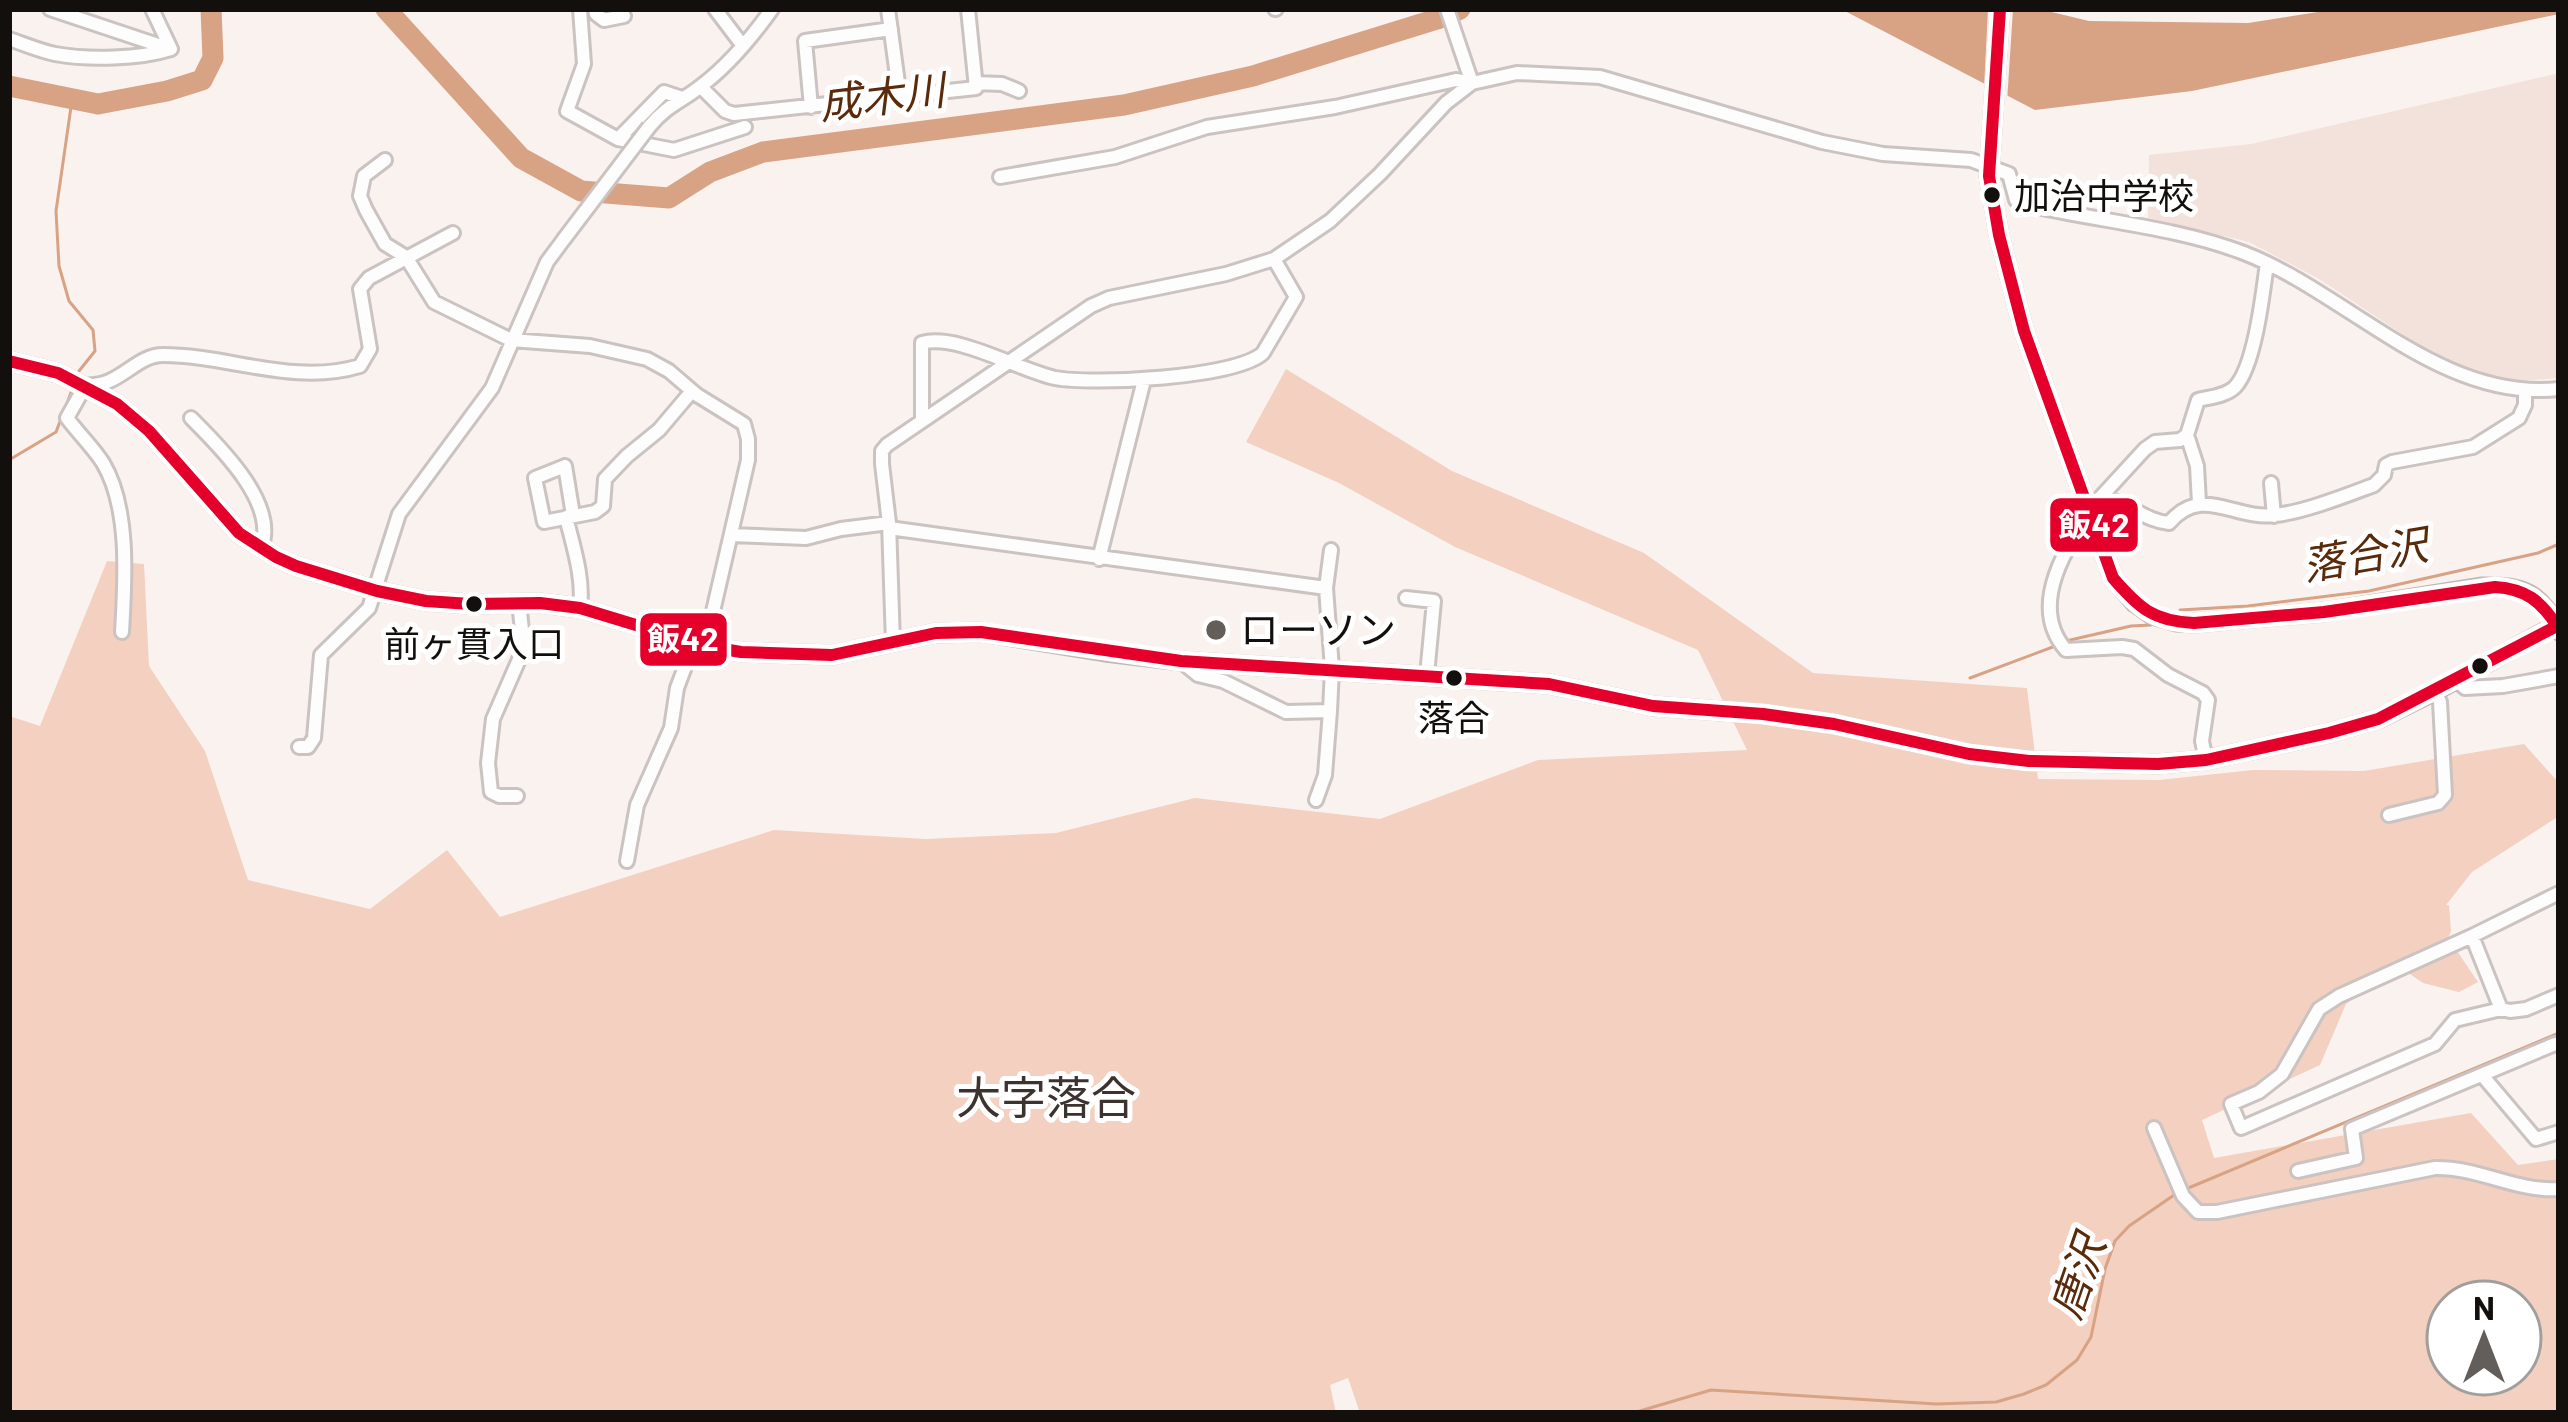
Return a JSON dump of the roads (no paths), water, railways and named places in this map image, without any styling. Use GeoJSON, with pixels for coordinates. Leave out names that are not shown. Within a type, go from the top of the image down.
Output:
{"type":"FeatureCollection","features":[{"type":"Feature","properties":{"kind":"main road"},"geometry":{"type":"LineString","coordinates":[[9,361],[58,373],[117,404],[148,431],[225,520],[261,548],[296,566],[376,591],[449,603],[580,608],[741,652],[832,655],[937,633],[981,632],[1181,661],[1549,683],[1653,706],[1795,718],[1969,754],[2131,764],[2206,760],[2359,725],[2396,711],[2558,627],[2537,598],[2507,586],[2220,622],[2165,620],[2142,609],[2117,583],[2014,297],[1993,210],[1990,159],[2000,9]]}},
{"type":"Feature","properties":{"kind":"street"},"geometry":{"type":"LineString","coordinates":[[50,9],[171,49]]}},
{"type":"Feature","properties":{"kind":"street"},"geometry":{"type":"LineString","coordinates":[[152,9],[171,49]]}},
{"type":"Feature","properties":{"kind":"street"},"geometry":{"type":"LineString","coordinates":[[580,9],[584,64],[567,111],[618,139],[674,150],[745,127]]}},
{"type":"Feature","properties":{"kind":"street"},"geometry":{"type":"LineString","coordinates":[[595,9],[604,20],[624,16]]}},
{"type":"Feature","properties":{"kind":"street"},"geometry":{"type":"LineString","coordinates":[[715,9],[742,46]]}},
{"type":"Feature","properties":{"kind":"street"},"geometry":{"type":"LineString","coordinates":[[299,747],[308,747],[314,738],[321,655],[369,608],[399,514],[492,388],[547,262],[664,109],[700,87],[772,9]]}},
{"type":"Feature","properties":{"kind":"street"},"geometry":{"type":"LineString","coordinates":[[888,9],[900,98]]}},
{"type":"Feature","properties":{"kind":"street"},"geometry":{"type":"LineString","coordinates":[[700,87],[734,114],[976,88],[968,9]]}},
{"type":"Feature","properties":{"kind":"street"},"geometry":{"type":"LineString","coordinates":[[1447,9],[1472,83]]}},
{"type":"Feature","properties":{"kind":"street"},"geometry":{"type":"LineString","coordinates":[[811,107],[805,41],[890,29]]}},
{"type":"Feature","properties":{"kind":"street"},"geometry":{"type":"LineString","coordinates":[[9,39],[56,54],[83,56],[150,56],[171,49]]}},
{"type":"Feature","properties":{"kind":"street"},"geometry":{"type":"LineString","coordinates":[[1000,177],[1115,157],[1207,127],[1336,107],[1456,80],[1472,83],[1517,73],[1600,76],[1822,142],[1883,154],[1990,159],[2009,174],[2020,203],[2219,244],[2267,262],[2317,289],[2446,369],[2525,390],[2559,389]]}},
{"type":"Feature","properties":{"kind":"street"},"geometry":{"type":"LineString","coordinates":[[975,83],[1002,84],[1019,91]]}},
{"type":"Feature","properties":{"kind":"street"},"geometry":{"type":"LineString","coordinates":[[893,643],[882,451],[1091,306],[1274,259],[1330,221],[1446,103],[1472,83]]}},
{"type":"Feature","properties":{"kind":"street"},"geometry":{"type":"LineString","coordinates":[[618,139],[664,92],[682,98]]}},
{"type":"Feature","properties":{"kind":"street"},"geometry":{"type":"LineString","coordinates":[[385,160],[364,176],[360,196],[386,244],[406,256],[434,302],[511,340],[590,346],[647,359],[743,424],[748,460],[731,535],[699,644],[683,666],[676,688],[670,728],[637,805],[627,860]]}},
{"type":"Feature","properties":{"kind":"street"},"geometry":{"type":"LineString","coordinates":[[2009,174],[2021,165]]}},
{"type":"Feature","properties":{"kind":"street"},"geometry":{"type":"LineString","coordinates":[[122,632],[125,577],[118,510],[104,464],[67,418],[85,386],[105,383],[149,356],[266,370],[342,371],[360,366],[370,349],[360,289],[369,278],[453,232]]}},
{"type":"Feature","properties":{"kind":"street"},"geometry":{"type":"LineString","coordinates":[[922,419],[922,343],[928,340],[1058,378],[1144,380],[1257,360],[1296,297],[1274,259]]}},
{"type":"Feature","properties":{"kind":"street"},"geometry":{"type":"LineString","coordinates":[[2199,503],[2197,466],[2187,435],[2198,400],[2234,388],[2240,379],[2254,344],[2267,262]]}},
{"type":"Feature","properties":{"kind":"street"},"geometry":{"type":"LineString","coordinates":[[1099,559],[1144,380]]}},
{"type":"Feature","properties":{"kind":"street"},"geometry":{"type":"LineString","coordinates":[[2099,499],[2112,499],[2155,522],[2169,523],[2179,512],[2199,503],[2274,516],[2374,485],[2392,462],[2473,446],[2519,418],[2525,390]]}},
{"type":"Feature","properties":{"kind":"street"},"geometry":{"type":"LineString","coordinates":[[580,608],[570,516],[603,506],[605,479],[659,430],[692,391]]}},
{"type":"Feature","properties":{"kind":"street"},"geometry":{"type":"LineString","coordinates":[[191,418],[242,472],[261,515],[266,536],[261,548]]}},
{"type":"Feature","properties":{"kind":"street"},"geometry":{"type":"LineString","coordinates":[[2187,435],[2145,449],[2099,499],[2055,572],[2050,608],[2052,630],[2066,650],[2122,646],[2204,693],[2208,700],[2202,741],[2206,760]]}},
{"type":"Feature","properties":{"kind":"street"},"geometry":{"type":"LineString","coordinates":[[2271,483],[2274,516]]}},
{"type":"Feature","properties":{"kind":"street"},"geometry":{"type":"LineString","coordinates":[[731,535],[806,538],[841,529],[889,526],[1326,588]]}},
{"type":"Feature","properties":{"kind":"street"},"geometry":{"type":"LineString","coordinates":[[1316,800],[1325,775],[1330,711],[1326,588],[1331,550]]}},
{"type":"Feature","properties":{"kind":"street"},"geometry":{"type":"LineString","coordinates":[[1406,598],[1434,602],[1427,675]]}},
{"type":"Feature","properties":{"kind":"street"},"geometry":{"type":"LineString","coordinates":[[517,796],[491,792],[488,764],[493,719],[524,648],[519,603]]}},
{"type":"Feature","properties":{"kind":"street"},"geometry":{"type":"LineString","coordinates":[[1181,661],[1198,675],[1222,681],[1286,712],[1330,711]]}},
{"type":"Feature","properties":{"kind":"street"},"geometry":{"type":"LineString","coordinates":[[2456,680],[2465,688],[2559,676]]}},
{"type":"Feature","properties":{"kind":"street"},"geometry":{"type":"LineString","coordinates":[[2390,815],[2438,803],[2445,795],[2440,702],[2435,691]]}},
{"type":"Feature","properties":{"kind":"street"},"geometry":{"type":"LineString","coordinates":[[2559,893],[2339,995],[2319,1010],[2282,1074],[2231,1104],[2241,1128],[2435,1044],[2455,1020],[2526,1009],[2559,995]]}},
{"type":"Feature","properties":{"kind":"street"},"geometry":{"type":"LineString","coordinates":[[2472,936],[2501,1010]]}},
{"type":"Feature","properties":{"kind":"street"},"geometry":{"type":"LineString","coordinates":[[2298,1172],[2356,1158],[2352,1130],[2554,1044],[2559,1046]]}},
{"type":"Feature","properties":{"kind":"street"},"geometry":{"type":"LineString","coordinates":[[2482,1075],[2536,1139],[2559,1132]]}},
{"type":"Feature","properties":{"kind":"street"},"geometry":{"type":"LineString","coordinates":[[2154,1129],[2183,1196],[2198,1212],[2435,1168],[2468,1169],[2541,1190],[2559,1189]]}},
{"type":"Feature","properties":{"kind":"waterway","name":"成木川"},"geometry":{"type":"LineString","coordinates":[[9,86],[98,104],[202,80],[213,58],[211,9]]}},
{"type":"Feature","properties":{"kind":"waterway","name":"成木川"},"geometry":{"type":"LineString","coordinates":[[386,9],[521,158],[581,191],[669,198],[710,172],[763,152],[1124,105],[1253,76],[1460,9]]}},
{"type":"Feature","properties":{"kind":"waterway"},"geometry":{"type":"LineString","coordinates":[[72,100],[56,211],[59,266],[69,301],[93,330],[95,351],[79,371]]}},
{"type":"Feature","properties":{"kind":"waterway"},"geometry":{"type":"LineString","coordinates":[[9,460],[56,432],[72,390]]}},
{"type":"Feature","properties":{"kind":"waterway","name":"落合沢"},"geometry":{"type":"LineString","coordinates":[[2180,610],[2369,591],[2538,553],[2559,544]]}},
{"type":"Feature","properties":{"kind":"waterway","name":"落合沢"},"geometry":{"type":"LineString","coordinates":[[2066,641],[2151,625]]}},
{"type":"Feature","properties":{"kind":"waterway","name":"落合沢"},"geometry":{"type":"LineString","coordinates":[[1970,678],[2058,645]]}},
{"type":"Feature","properties":{"kind":"waterway","name":"唐沢"},"geometry":{"type":"LineString","coordinates":[[2186,1189],[2559,1033]]}},
{"type":"Feature","properties":{"kind":"waterway","name":"唐沢"},"geometry":{"type":"LineString","coordinates":[[1633,1413],[1711,1390],[1936,1404],[1996,1402],[2024,1394],[2046,1385],[2077,1360],[2091,1337],[2115,1241],[2177,1193]]}},
{"type":"Feature","properties":{"kind":"place","name":"加治中学校"},"geometry":{"type":"Point","coordinates":[1992,195]}},
{"type":"Feature","properties":{"kind":"place","name":"前ヶ貫入口"},"geometry":{"type":"Point","coordinates":[474,604]}},
{"type":"Feature","properties":{"kind":"place","name":"ローソン"},"geometry":{"type":"Point","coordinates":[1216,630]}},
{"type":"Feature","properties":{"kind":"place","name":"落合"},"geometry":{"type":"Point","coordinates":[1454,678]}},
{"type":"Feature","properties":{"kind":"district","name":"大字落合"},"geometry":{"type":"Point","coordinates":[1046,1098]}}]}
